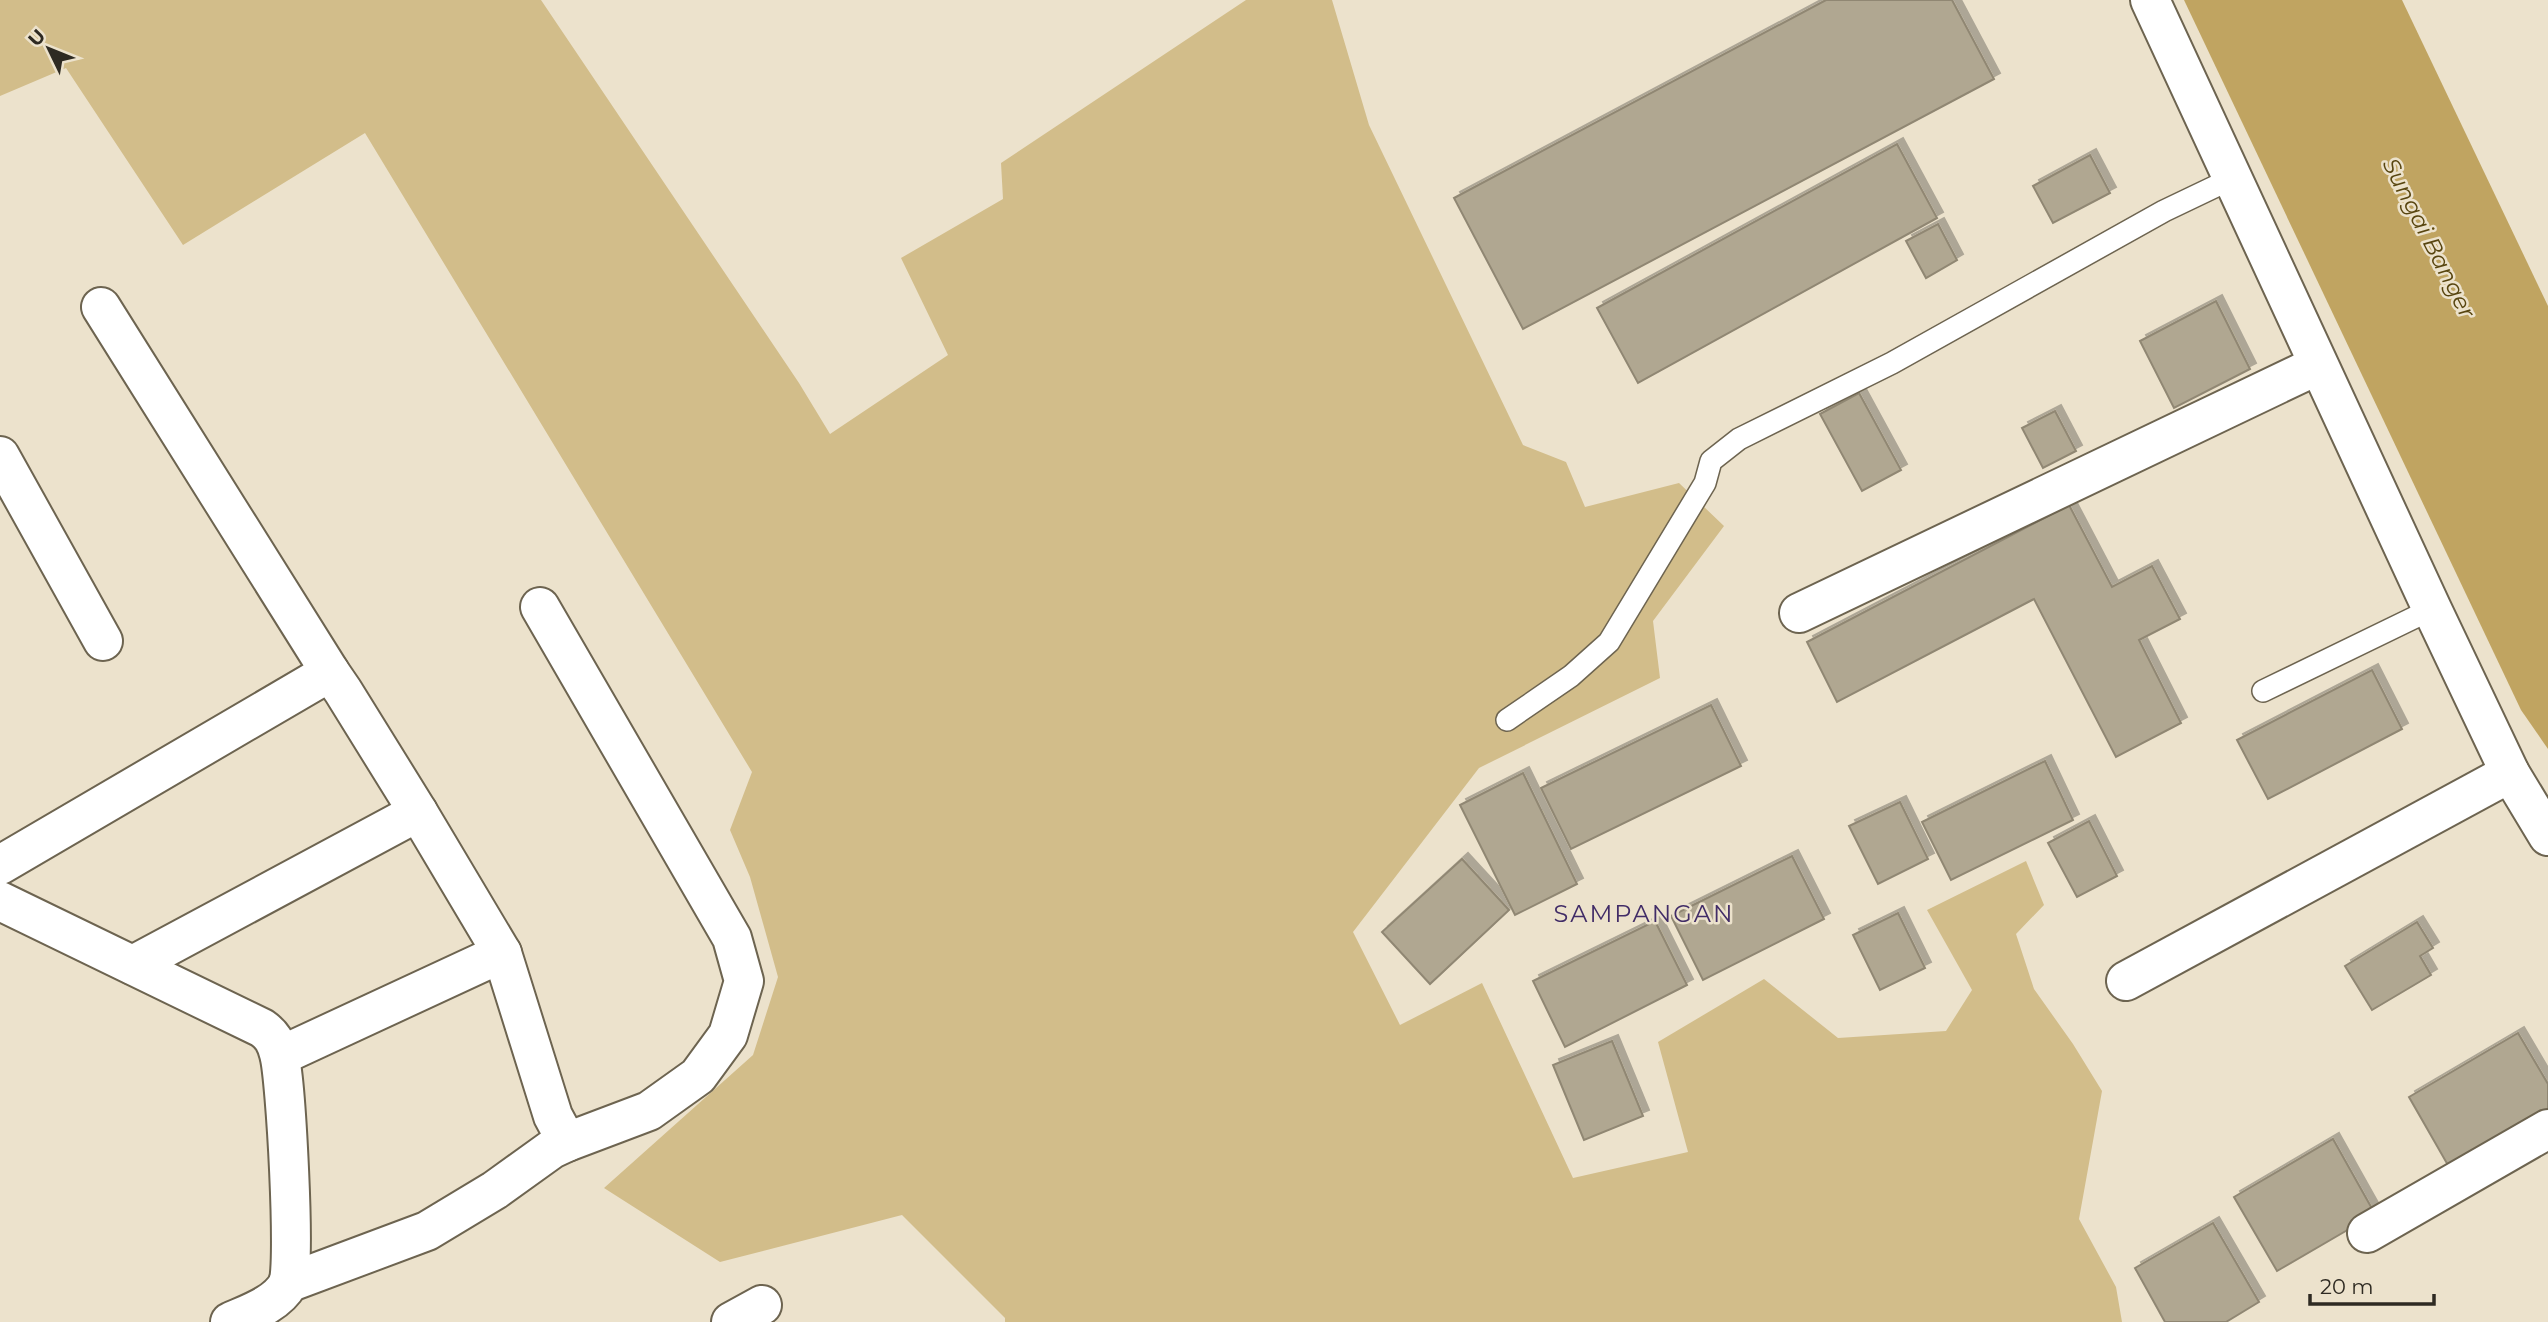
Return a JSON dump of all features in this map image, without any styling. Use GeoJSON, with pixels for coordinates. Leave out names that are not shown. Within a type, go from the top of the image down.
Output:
{"type":"FeatureCollection","features":[{"type":"Feature","properties":{"kind":"street"},"geometry":{"type":"LineString","coordinates":[[2150,0],[2510,773],[2548,836]]}},
{"type":"Feature","properties":{"kind":"street"},"geometry":{"type":"LineString","coordinates":[[101,307],[418,812],[502,953],[553,1116],[567,1142]]}},
{"type":"Feature","properties":{"kind":"street"},"geometry":{"type":"LineString","coordinates":[[1799,613],[2318,365]]}},
{"type":"Feature","properties":{"kind":"street"},"geometry":{"type":"LineString","coordinates":[[0,456],[103,641]]}},
{"type":"Feature","properties":{"kind":"street"},"geometry":{"type":"LineString","coordinates":[[230,1322],[270,1303],[288,1283],[427,1231],[567,1142],[649,1111],[698,1076],[728,1035],[744,981],[732,938],[540,607]]}},
{"type":"Feature","properties":{"kind":"street"},"geometry":{"type":"LineString","coordinates":[[0,865],[330,672]]}},
{"type":"Feature","properties":{"kind":"street"},"geometry":{"type":"LineString","coordinates":[[2126,981],[2510,773]]}},
{"type":"Feature","properties":{"kind":"street"},"geometry":{"type":"LineString","coordinates":[[133,965],[418,812]]}},
{"type":"Feature","properties":{"kind":"street"},"geometry":{"type":"LineString","coordinates":[[0,901],[262,1028],[273,1036],[280,1056],[289,1179],[291,1240],[288,1283]]}},
{"type":"Feature","properties":{"kind":"street"},"geometry":{"type":"LineString","coordinates":[[280,1056],[502,953]]}},
{"type":"Feature","properties":{"kind":"street"},"geometry":{"type":"LineString","coordinates":[[2367,1233],[2548,1129]]}},
{"type":"Feature","properties":{"kind":"lane"},"geometry":{"type":"LineString","coordinates":[[1507,720],[1571,676],[1609,642],[1706,483],[1711,461],[1739,439],[1892,363],[2164,211],[2233,178]]}},
{"type":"Feature","properties":{"kind":"lane"},"geometry":{"type":"LineString","coordinates":[[2263,691],[2432,609]]}},
{"type":"Feature","properties":{"kind":"shaded area"},"geometry":{"type":"Polygon","coordinates":[[[0,0],[541,0],[799,383],[830,434],[948,355],[901,258],[1003,199],[1001,163],[1246,0],[1332,0],[1369,125],[1523,445],[1566,462],[1585,507],[1679,483],[1724,526],[1653,621],[1660,678],[1479,768],[1353,932],[1400,1025],[1482,983],[1573,1178],[1688,1152],[1658,1042],[1764,979],[1838,1038],[1946,1031],[1972,990],[1927,910],[2026,861],[2044,905],[2016,934],[2034,989],[2102,1091],[2079,1219],[2116,1287],[2122,1322],[1005,1322],[1005,1318],[902,1215],[720,1262],[604,1188],[753,1055],[778,977],[750,877],[730,830],[752,772],[365,133],[183,245],[66,68],[0,96],[0,0]]]}},
{"type":"Feature","properties":{"kind":"water","name":"Sungai Banger"},"geometry":{"type":"Polygon","coordinates":[[[2184,0],[2402,0],[2548,306],[2548,749],[2521,710],[2184,0]]]}},
{"type":"Feature","properties":{"kind":"building"},"geometry":{"type":"Polygon","coordinates":[[[1826,0],[1952,0],[1994,79],[1523,329],[1454,198],[1826,0]]]}},
{"type":"Feature","properties":{"kind":"building"},"geometry":{"type":"Polygon","coordinates":[[[1897,144],[1937,218],[1638,383],[1597,308],[1897,144]]]}},
{"type":"Feature","properties":{"kind":"building"},"geometry":{"type":"Polygon","coordinates":[[[2090,155],[2110,193],[2053,223],[2033,186],[2090,155]]]}},
{"type":"Feature","properties":{"kind":"building"},"geometry":{"type":"Polygon","coordinates":[[[1938,224],[1957,260],[1926,278],[1906,241],[1938,224]]]}},
{"type":"Feature","properties":{"kind":"building"},"geometry":{"type":"Polygon","coordinates":[[[2216,301],[2250,369],[2174,408],[2140,341],[2216,301]]]}},
{"type":"Feature","properties":{"kind":"building"},"geometry":{"type":"Polygon","coordinates":[[[1859,393],[1901,470],[1862,491],[1820,414],[1859,393]]]}},
{"type":"Feature","properties":{"kind":"building"},"geometry":{"type":"Polygon","coordinates":[[[2055,411],[2076,451],[2043,468],[2022,428],[2055,411]]]}},
{"type":"Feature","properties":{"kind":"building"},"geometry":{"type":"Polygon","coordinates":[[[2069,505],[2112,587],[2152,566],[2180,619],[2139,640],[2181,723],[2116,757],[2034,599],[1837,702],[1807,642],[2069,505]]]}},
{"type":"Feature","properties":{"kind":"building"},"geometry":{"type":"Polygon","coordinates":[[[2372,670],[2402,729],[2268,799],[2237,740],[2372,670]]]}},
{"type":"Feature","properties":{"kind":"building"},"geometry":{"type":"Polygon","coordinates":[[[1711,705],[1741,766],[1571,849],[1541,788],[1711,705]]]}},
{"type":"Feature","properties":{"kind":"building"},"geometry":{"type":"Polygon","coordinates":[[[2045,761],[2073,820],[1951,880],[1922,822],[2045,761]]]}},
{"type":"Feature","properties":{"kind":"building"},"geometry":{"type":"Polygon","coordinates":[[[1523,773],[1577,884],[1515,915],[1460,805],[1523,773]]]}},
{"type":"Feature","properties":{"kind":"building"},"geometry":{"type":"Polygon","coordinates":[[[1900,802],[1928,859],[1878,884],[1849,826],[1900,802]]]}},
{"type":"Feature","properties":{"kind":"building"},"geometry":{"type":"Polygon","coordinates":[[[2089,821],[2117,876],[2077,897],[2048,843],[2089,821]]]}},
{"type":"Feature","properties":{"kind":"building"},"geometry":{"type":"Polygon","coordinates":[[[1792,856],[1824,919],[1703,980],[1671,916],[1792,856]]]}},
{"type":"Feature","properties":{"kind":"building"},"geometry":{"type":"Polygon","coordinates":[[[1462,859],[1509,910],[1430,984],[1382,932],[1462,859]]]}},
{"type":"Feature","properties":{"kind":"building"},"geometry":{"type":"Polygon","coordinates":[[[1898,913],[1925,968],[1880,990],[1853,935],[1898,913]]]}},
{"type":"Feature","properties":{"kind":"building"},"geometry":{"type":"Polygon","coordinates":[[[1655,921],[1687,985],[1565,1047],[1533,981],[1655,921]]]}},
{"type":"Feature","properties":{"kind":"building"},"geometry":{"type":"Polygon","coordinates":[[[2417,922],[2433,948],[2420,956],[2431,975],[2372,1010],[2345,966],[2417,922]]]}},
{"type":"Feature","properties":{"kind":"building"},"geometry":{"type":"Polygon","coordinates":[[[2518,1033],[2548,1084],[2548,1110],[2449,1167],[2409,1097],[2518,1033]]]}},
{"type":"Feature","properties":{"kind":"building"},"geometry":{"type":"Polygon","coordinates":[[[1612,1041],[1643,1116],[1584,1140],[1553,1065],[1612,1041]]]}},
{"type":"Feature","properties":{"kind":"building"},"geometry":{"type":"Polygon","coordinates":[[[2333,1139],[2375,1214],[2277,1271],[2234,1197],[2333,1139]]]}},
{"type":"Feature","properties":{"kind":"building"},"geometry":{"type":"Polygon","coordinates":[[[2213,1223],[2259,1302],[2226,1322],[2165,1322],[2135,1268],[2213,1223]]]}},
{"type":"Feature","properties":{"kind":"district","name":"SAMPANGAN"},"geometry":{"type":"Point","coordinates":[1644,914]}}]}
